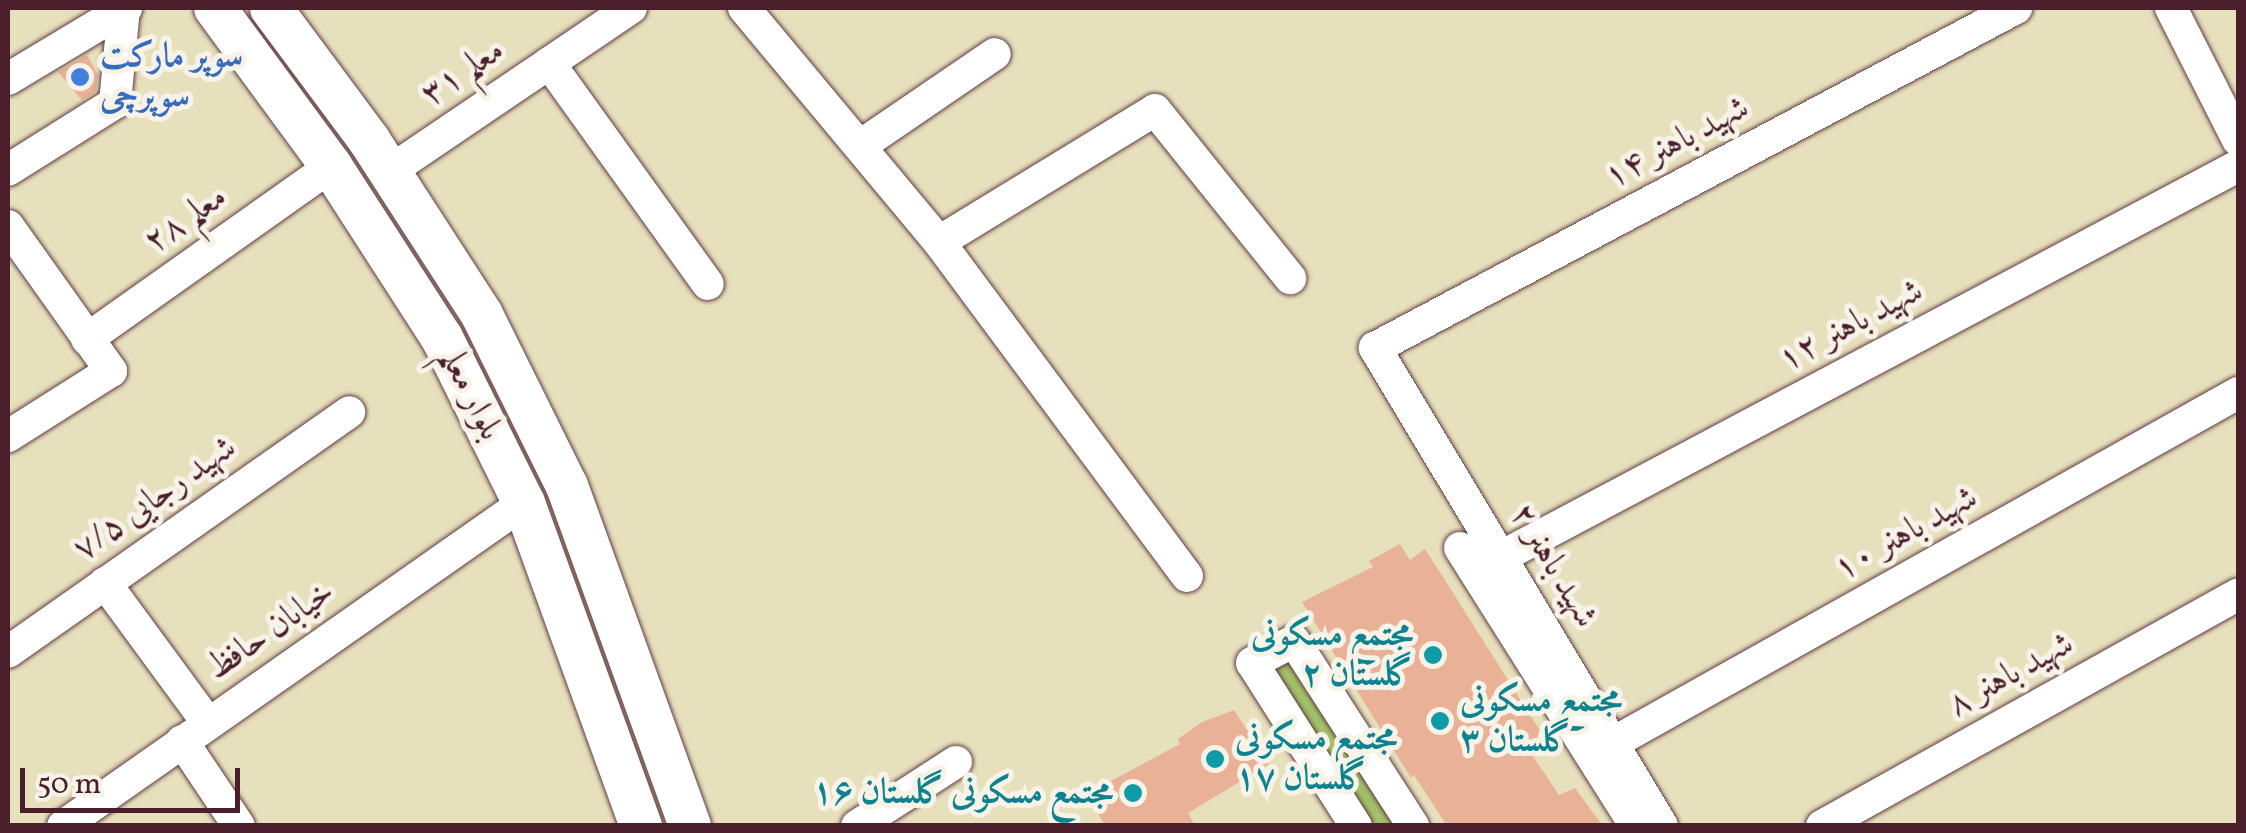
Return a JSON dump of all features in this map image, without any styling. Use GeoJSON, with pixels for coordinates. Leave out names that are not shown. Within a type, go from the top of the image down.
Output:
{"type":"FeatureCollection","features":[{"type":"Feature","properties":{"kind":"main road","name":"بلوار معلم"},"geometry":{"type":"LineString","coordinates":[[214,8],[331,166],[442,338],[524,504],[641,826]]}},
{"type":"Feature","properties":{"kind":"main road","name":"بلوار معلم"},"geometry":{"type":"LineString","coordinates":[[271,8],[390,171],[482,315],[567,486],[690,826]]}},
{"type":"Feature","properties":{"kind":"street"},"geometry":{"type":"LineString","coordinates":[[8,80],[125,8]]}},
{"type":"Feature","properties":{"kind":"street"},"geometry":{"type":"LineString","coordinates":[[8,170],[115,103],[125,8]]}},
{"type":"Feature","properties":{"kind":"street","name":"معلم ۳۱"},"geometry":{"type":"LineString","coordinates":[[390,171],[631,8]]}},
{"type":"Feature","properties":{"kind":"street"},"geometry":{"type":"LineString","coordinates":[[744,8],[939,242],[1186,576]]}},
{"type":"Feature","properties":{"kind":"street","name":"شهید باهنر ۱۴"},"geometry":{"type":"LineString","coordinates":[[1375,348],[2016,8]]}},
{"type":"Feature","properties":{"kind":"street"},"geometry":{"type":"LineString","coordinates":[[2171,8],[2238,140]]}},
{"type":"Feature","properties":{"kind":"street"},"geometry":{"type":"LineString","coordinates":[[860,146],[994,54]]}},
{"type":"Feature","properties":{"kind":"street"},"geometry":{"type":"LineString","coordinates":[[548,63],[708,284]]}},
{"type":"Feature","properties":{"kind":"street"},"geometry":{"type":"LineString","coordinates":[[939,242],[1156,110],[1290,278]]}},
{"type":"Feature","properties":{"kind":"street","name":"معلم ۲۸"},"geometry":{"type":"LineString","coordinates":[[87,339],[331,166]]}},
{"type":"Feature","properties":{"kind":"street","name":"شهید باهنر ۱۲"},"geometry":{"type":"LineString","coordinates":[[1501,556],[2238,166]]}},
{"type":"Feature","properties":{"kind":"street"},"geometry":{"type":"LineString","coordinates":[[8,226],[111,371],[8,436]]}},
{"type":"Feature","properties":{"kind":"street","name":"شهید باهنر ۲"},"geometry":{"type":"LineString","coordinates":[[1375,348],[1662,826]]}},
{"type":"Feature","properties":{"kind":"street","name":"شهید باهنر ۱۰"},"geometry":{"type":"LineString","coordinates":[[1613,744],[2238,394]]}},
{"type":"Feature","properties":{"kind":"street","name":"شهید رجایی ۷/۵"},"geometry":{"type":"LineString","coordinates":[[8,652],[349,412]]}},
{"type":"Feature","properties":{"kind":"street","name":"خیابان حافظ"},"geometry":{"type":"LineString","coordinates":[[64,826],[524,504]]}},
{"type":"Feature","properties":{"kind":"street"},"geometry":{"type":"LineString","coordinates":[[1460,548],[1636,826]]}},
{"type":"Feature","properties":{"kind":"street"},"geometry":{"type":"LineString","coordinates":[[106,583],[195,732],[239,826]]}},
{"type":"Feature","properties":{"kind":"street","name":"شهید باهنر ۸"},"geometry":{"type":"LineString","coordinates":[[1822,826],[2238,594]]}},
{"type":"Feature","properties":{"kind":"street"},"geometry":{"type":"LineString","coordinates":[[1356,826],[1252,664],[1294,641],[1412,826]]}},
{"type":"Feature","properties":{"kind":"street"},"geometry":{"type":"LineString","coordinates":[[857,826],[956,762]]}},
{"type":"Feature","properties":{"kind":"green space"},"geometry":{"type":"Polygon","coordinates":[[[1293,646],[1408,825],[1360,825],[1258,665],[1293,646]]]}},
{"type":"Feature","properties":{"kind":"building","name":"سوپر مارکت سوپرچی"},"geometry":{"type":"Polygon","coordinates":[[[87,55],[98,75],[96,91],[82,100],[58,72],[87,55]]]}},
{"type":"Feature","properties":{"kind":"building"},"geometry":{"type":"Polygon","coordinates":[[[1400,544],[1410,560],[1425,549],[1443,577],[1549,745],[1532,755],[1559,795],[1575,788],[1603,826],[1447,826],[1414,775],[1411,778],[1302,602],[1373,567],[1369,561],[1400,544]]]}},
{"type":"Feature","properties":{"kind":"building"},"geometry":{"type":"Polygon","coordinates":[[[1234,710],[1269,764],[1188,813],[1195,826],[1105,826],[1091,801],[1102,795],[1098,788],[1180,744],[1178,739],[1202,722],[1234,710]]]}},
{"type":"Feature","properties":{"kind":"place","name":"سوپر مارکت سوپرچی"},"geometry":{"type":"Point","coordinates":[80,77]}},
{"type":"Feature","properties":{"kind":"place","name":"مجتمع مسکونی گلستان ۲"},"geometry":{"type":"Point","coordinates":[1433,655]}},
{"type":"Feature","properties":{"kind":"place","name":"مجتمع مسکونی گلستان ۳"},"geometry":{"type":"Point","coordinates":[1440,721]}},
{"type":"Feature","properties":{"kind":"place","name":"مجتمع مسکونی گلستان ۱۷"},"geometry":{"type":"Point","coordinates":[1215,759]}},
{"type":"Feature","properties":{"kind":"place","name":"مجتمع مسکونی گلستان ۱۶"},"geometry":{"type":"Point","coordinates":[1133,793]}}]}
